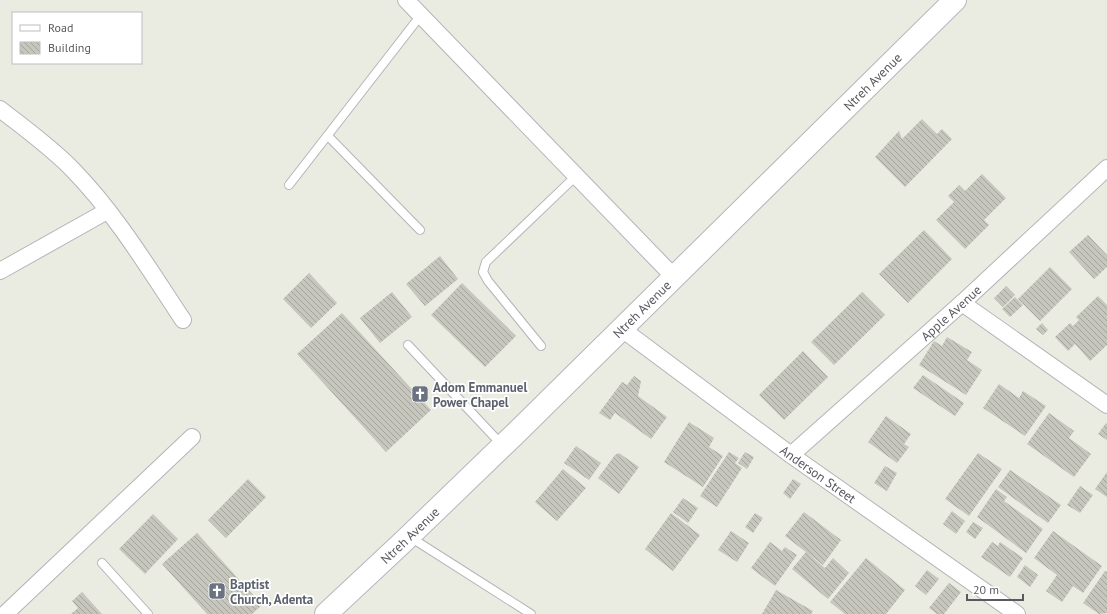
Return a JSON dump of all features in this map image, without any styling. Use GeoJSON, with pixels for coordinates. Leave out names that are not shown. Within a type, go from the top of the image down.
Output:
{"type":"FeatureCollection","features":[{"type":"Feature","properties":{"kind":"street"},"geometry":{"type":"LineString","coordinates":[[406,0],[674,277]]}},
{"type":"Feature","properties":{"kind":"street","name":"Ntreh Avenue"},"geometry":{"type":"LineString","coordinates":[[326,614],[409,536],[622,329],[955,0]]}},
{"type":"Feature","properties":{"kind":"street"},"geometry":{"type":"LineString","coordinates":[[0,109],[73,169],[132,243],[183,320]]}},
{"type":"Feature","properties":{"kind":"street","name":"Apple Avenue"},"geometry":{"type":"LineString","coordinates":[[791,455],[962,303],[1107,168]]}},
{"type":"Feature","properties":{"kind":"street"},"geometry":{"type":"LineString","coordinates":[[0,271],[107,210]]}},
{"type":"Feature","properties":{"kind":"street"},"geometry":{"type":"LineString","coordinates":[[962,303],[1106,402]]}},
{"type":"Feature","properties":{"kind":"street","name":"Anderson Street"},"geometry":{"type":"LineString","coordinates":[[622,329],[791,455],[1017,614]]}},
{"type":"Feature","properties":{"kind":"street"},"geometry":{"type":"LineString","coordinates":[[5,614],[192,437]]}},
{"type":"Feature","properties":{"kind":"lane"},"geometry":{"type":"LineString","coordinates":[[289,185],[421,16]]}},
{"type":"Feature","properties":{"kind":"lane"},"geometry":{"type":"LineString","coordinates":[[328,136],[420,230]]}},
{"type":"Feature","properties":{"kind":"lane"},"geometry":{"type":"LineString","coordinates":[[541,346],[488,281],[483,272],[486,262],[576,176]]}},
{"type":"Feature","properties":{"kind":"lane"},"geometry":{"type":"LineString","coordinates":[[408,345],[502,446]]}},
{"type":"Feature","properties":{"kind":"lane"},"geometry":{"type":"LineString","coordinates":[[409,536],[531,614]]}},
{"type":"Feature","properties":{"kind":"lane"},"geometry":{"type":"LineString","coordinates":[[102,563],[148,614]]}},
{"type":"Feature","properties":{"kind":"building"},"geometry":{"type":"Polygon","coordinates":[[[922,119],[937,134],[942,129],[952,139],[905,187],[875,157],[899,131],[902,139],[922,119]]]}},
{"type":"Feature","properties":{"kind":"building"},"geometry":{"type":"Polygon","coordinates":[[[982,174],[1006,198],[984,220],[989,225],[965,249],[936,220],[954,202],[948,196],[959,185],[965,191],[982,174]]]}},
{"type":"Feature","properties":{"kind":"building"},"geometry":{"type":"Polygon","coordinates":[[[924,230],[952,259],[908,303],[879,274],[924,230]]]}},
{"type":"Feature","properties":{"kind":"building"},"geometry":{"type":"Polygon","coordinates":[[[1088,235],[1107,255],[1107,267],[1094,279],[1069,252],[1088,235]]]}},
{"type":"Feature","properties":{"kind":"building"},"geometry":{"type":"Polygon","coordinates":[[[440,256],[458,279],[425,306],[406,284],[440,256]]]}},
{"type":"Feature","properties":{"kind":"building"},"geometry":{"type":"Polygon","coordinates":[[[1050,267],[1072,289],[1040,321],[1018,299],[1050,267]]]}},
{"type":"Feature","properties":{"kind":"building"},"geometry":{"type":"Polygon","coordinates":[[[309,273],[337,303],[311,328],[283,299],[309,273]]]}},
{"type":"Feature","properties":{"kind":"building"},"geometry":{"type":"Polygon","coordinates":[[[462,283],[516,336],[485,367],[431,315],[462,283]]]}},
{"type":"Feature","properties":{"kind":"building"},"geometry":{"type":"Polygon","coordinates":[[[1006,286],[1015,295],[1003,307],[994,298],[1006,286]]]}},
{"type":"Feature","properties":{"kind":"building"},"geometry":{"type":"Polygon","coordinates":[[[392,292],[412,317],[380,343],[360,318],[392,292]]]}},
{"type":"Feature","properties":{"kind":"building"},"geometry":{"type":"Polygon","coordinates":[[[862,292],[885,315],[834,365],[811,342],[862,292]]]}},
{"type":"Feature","properties":{"kind":"building"},"geometry":{"type":"Polygon","coordinates":[[[1098,296],[1107,305],[1107,345],[1090,361],[1075,344],[1068,351],[1055,337],[1070,323],[1073,326],[1079,320],[1076,317],[1098,296]]]}},
{"type":"Feature","properties":{"kind":"building"},"geometry":{"type":"Polygon","coordinates":[[[1015,297],[1023,305],[1010,317],[1002,309],[1015,297]]]}},
{"type":"Feature","properties":{"kind":"building"},"geometry":{"type":"Polygon","coordinates":[[[342,313],[431,410],[386,452],[297,354],[342,313]]]}},
{"type":"Feature","properties":{"kind":"building"},"geometry":{"type":"Polygon","coordinates":[[[1042,323],[1048,330],[1043,335],[1036,329],[1042,323]]]}},
{"type":"Feature","properties":{"kind":"building"},"geometry":{"type":"Polygon","coordinates":[[[947,337],[972,352],[967,360],[982,370],[966,395],[919,365],[934,341],[942,346],[947,337]]]}},
{"type":"Feature","properties":{"kind":"building"},"geometry":{"type":"Polygon","coordinates":[[[803,351],[828,377],[784,420],[759,395],[803,351]]]}},
{"type":"Feature","properties":{"kind":"building"},"geometry":{"type":"Polygon","coordinates":[[[923,375],[964,403],[955,416],[913,388],[923,375]]]}},
{"type":"Feature","properties":{"kind":"building"},"geometry":{"type":"Polygon","coordinates":[[[634,376],[641,381],[638,396],[667,417],[651,439],[615,413],[610,420],[599,413],[622,382],[627,385],[634,376]]]}},
{"type":"Feature","properties":{"kind":"building"},"geometry":{"type":"Polygon","coordinates":[[[999,384],[1019,398],[1023,391],[1046,406],[1025,436],[983,408],[999,384]]]}},
{"type":"Feature","properties":{"kind":"building"},"geometry":{"type":"Polygon","coordinates":[[[1049,413],[1074,431],[1069,438],[1091,454],[1074,477],[1027,444],[1049,413]]]}},
{"type":"Feature","properties":{"kind":"building"},"geometry":{"type":"Polygon","coordinates":[[[886,416],[911,434],[904,444],[909,447],[897,463],[868,442],[886,416]]]}},
{"type":"Feature","properties":{"kind":"building"},"geometry":{"type":"Polygon","coordinates":[[[689,422],[714,438],[709,447],[723,456],[703,487],[664,462],[689,422]]]}},
{"type":"Feature","properties":{"kind":"building"},"geometry":{"type":"Polygon","coordinates":[[[1106,423],[1107,424],[1107,440],[1098,434],[1106,423]]]}},
{"type":"Feature","properties":{"kind":"building"},"geometry":{"type":"Polygon","coordinates":[[[576,446],[601,463],[589,480],[564,463],[576,446]]]}},
{"type":"Feature","properties":{"kind":"building"},"geometry":{"type":"Polygon","coordinates":[[[729,452],[739,458],[735,463],[742,468],[717,507],[700,496],[729,452]]]}},
{"type":"Feature","properties":{"kind":"building"},"geometry":{"type":"Polygon","coordinates":[[[745,452],[754,457],[747,469],[738,463],[745,452]]]}},
{"type":"Feature","properties":{"kind":"building"},"geometry":{"type":"Polygon","coordinates":[[[619,453],[639,467],[619,494],[598,478],[615,455],[619,453]]]}},
{"type":"Feature","properties":{"kind":"building"},"geometry":{"type":"Polygon","coordinates":[[[978,453],[1002,469],[969,516],[945,499],[978,453]]]}},
{"type":"Feature","properties":{"kind":"building"},"geometry":{"type":"Polygon","coordinates":[[[885,466],[897,473],[887,491],[874,483],[885,466]]]}},
{"type":"Feature","properties":{"kind":"building"},"geometry":{"type":"Polygon","coordinates":[[[563,469],[586,488],[557,521],[535,502],[563,469]]]}},
{"type":"Feature","properties":{"kind":"building"},"geometry":{"type":"Polygon","coordinates":[[[1010,470],[1061,505],[1048,523],[998,487],[1010,470]]]}},
{"type":"Feature","properties":{"kind":"building"},"geometry":{"type":"Polygon","coordinates":[[[1107,472],[1107,497],[1095,489],[1107,472]]]}},
{"type":"Feature","properties":{"kind":"building"},"geometry":{"type":"Polygon","coordinates":[[[248,479],[266,497],[226,538],[208,520],[248,479]]]}},
{"type":"Feature","properties":{"kind":"building"},"geometry":{"type":"Polygon","coordinates":[[[793,479],[801,484],[790,499],[783,493],[793,479]]]}},
{"type":"Feature","properties":{"kind":"building"},"geometry":{"type":"Polygon","coordinates":[[[1080,486],[1093,495],[1080,513],[1067,505],[1080,486]]]}},
{"type":"Feature","properties":{"kind":"building"},"geometry":{"type":"Polygon","coordinates":[[[996,489],[1007,497],[1004,501],[1043,529],[1026,553],[977,517],[996,489]]]}},
{"type":"Feature","properties":{"kind":"building"},"geometry":{"type":"Polygon","coordinates":[[[683,498],[698,508],[688,523],[673,512],[683,498]]]}},
{"type":"Feature","properties":{"kind":"building"},"geometry":{"type":"Polygon","coordinates":[[[952,511],[965,521],[956,534],[943,524],[952,511]]]}},
{"type":"Feature","properties":{"kind":"building"},"geometry":{"type":"Polygon","coordinates":[[[804,512],[841,540],[823,565],[785,536],[804,512]]]}},
{"type":"Feature","properties":{"kind":"building"},"geometry":{"type":"Polygon","coordinates":[[[671,513],[700,535],[673,571],[645,549],[671,513]]]}},
{"type":"Feature","properties":{"kind":"building"},"geometry":{"type":"Polygon","coordinates":[[[755,513],[763,518],[753,533],[745,527],[755,513]]]}},
{"type":"Feature","properties":{"kind":"building"},"geometry":{"type":"Polygon","coordinates":[[[153,514],[178,539],[145,574],[119,549],[153,514]]]}},
{"type":"Feature","properties":{"kind":"building"},"geometry":{"type":"Polygon","coordinates":[[[973,522],[983,528],[975,539],[966,532],[973,522]]]}},
{"type":"Feature","properties":{"kind":"building"},"geometry":{"type":"Polygon","coordinates":[[[731,531],[749,543],[737,562],[718,550],[731,531]]]}},
{"type":"Feature","properties":{"kind":"building"},"geometry":{"type":"Polygon","coordinates":[[[1053,531],[1102,566],[1083,593],[1073,586],[1062,602],[1046,591],[1057,575],[1034,558],[1053,531]]]}},
{"type":"Feature","properties":{"kind":"building"},"geometry":{"type":"Polygon","coordinates":[[[197,533],[262,605],[252,614],[207,614],[162,564],[197,533]]]}},
{"type":"Feature","properties":{"kind":"building"},"geometry":{"type":"Polygon","coordinates":[[[770,542],[782,551],[785,547],[797,555],[775,586],[751,568],[770,542]]]}},
{"type":"Feature","properties":{"kind":"building"},"geometry":{"type":"Polygon","coordinates":[[[992,542],[998,546],[1000,542],[1023,558],[1010,577],[981,557],[992,542]]]}},
{"type":"Feature","properties":{"kind":"building"},"geometry":{"type":"Polygon","coordinates":[[[806,552],[825,568],[833,558],[849,573],[828,599],[792,569],[806,552]]]}},
{"type":"Feature","properties":{"kind":"building"},"geometry":{"type":"Polygon","coordinates":[[[866,558],[905,590],[886,614],[845,614],[830,602],[866,558]]]}},
{"type":"Feature","properties":{"kind":"building"},"geometry":{"type":"Polygon","coordinates":[[[1025,565],[1038,575],[1030,587],[1017,577],[1025,565]]]}},
{"type":"Feature","properties":{"kind":"building"},"geometry":{"type":"Polygon","coordinates":[[[927,570],[939,579],[926,595],[915,586],[927,570]]]}},
{"type":"Feature","properties":{"kind":"building"},"geometry":{"type":"Polygon","coordinates":[[[1105,571],[1107,572],[1107,613],[1099,614],[1083,603],[1105,571]]]}},
{"type":"Feature","properties":{"kind":"building"},"geometry":{"type":"Polygon","coordinates":[[[949,583],[961,592],[944,614],[937,614],[929,608],[949,583]]]}},
{"type":"Feature","properties":{"kind":"building"},"geometry":{"type":"Polygon","coordinates":[[[776,590],[813,611],[811,614],[762,614],[776,590]]]}},
{"type":"Feature","properties":{"kind":"building"},"geometry":{"type":"Polygon","coordinates":[[[82,592],[102,614],[71,614],[78,608],[72,601],[82,592]]]}},
{"type":"Feature","properties":{"kind":"place","name":"Adom Emmanuel Power Chapel"},"geometry":{"type":"Point","coordinates":[420,394]}},
{"type":"Feature","properties":{"kind":"place","name":"Baptist Church, Adenta"},"geometry":{"type":"Point","coordinates":[217,591]}}]}
